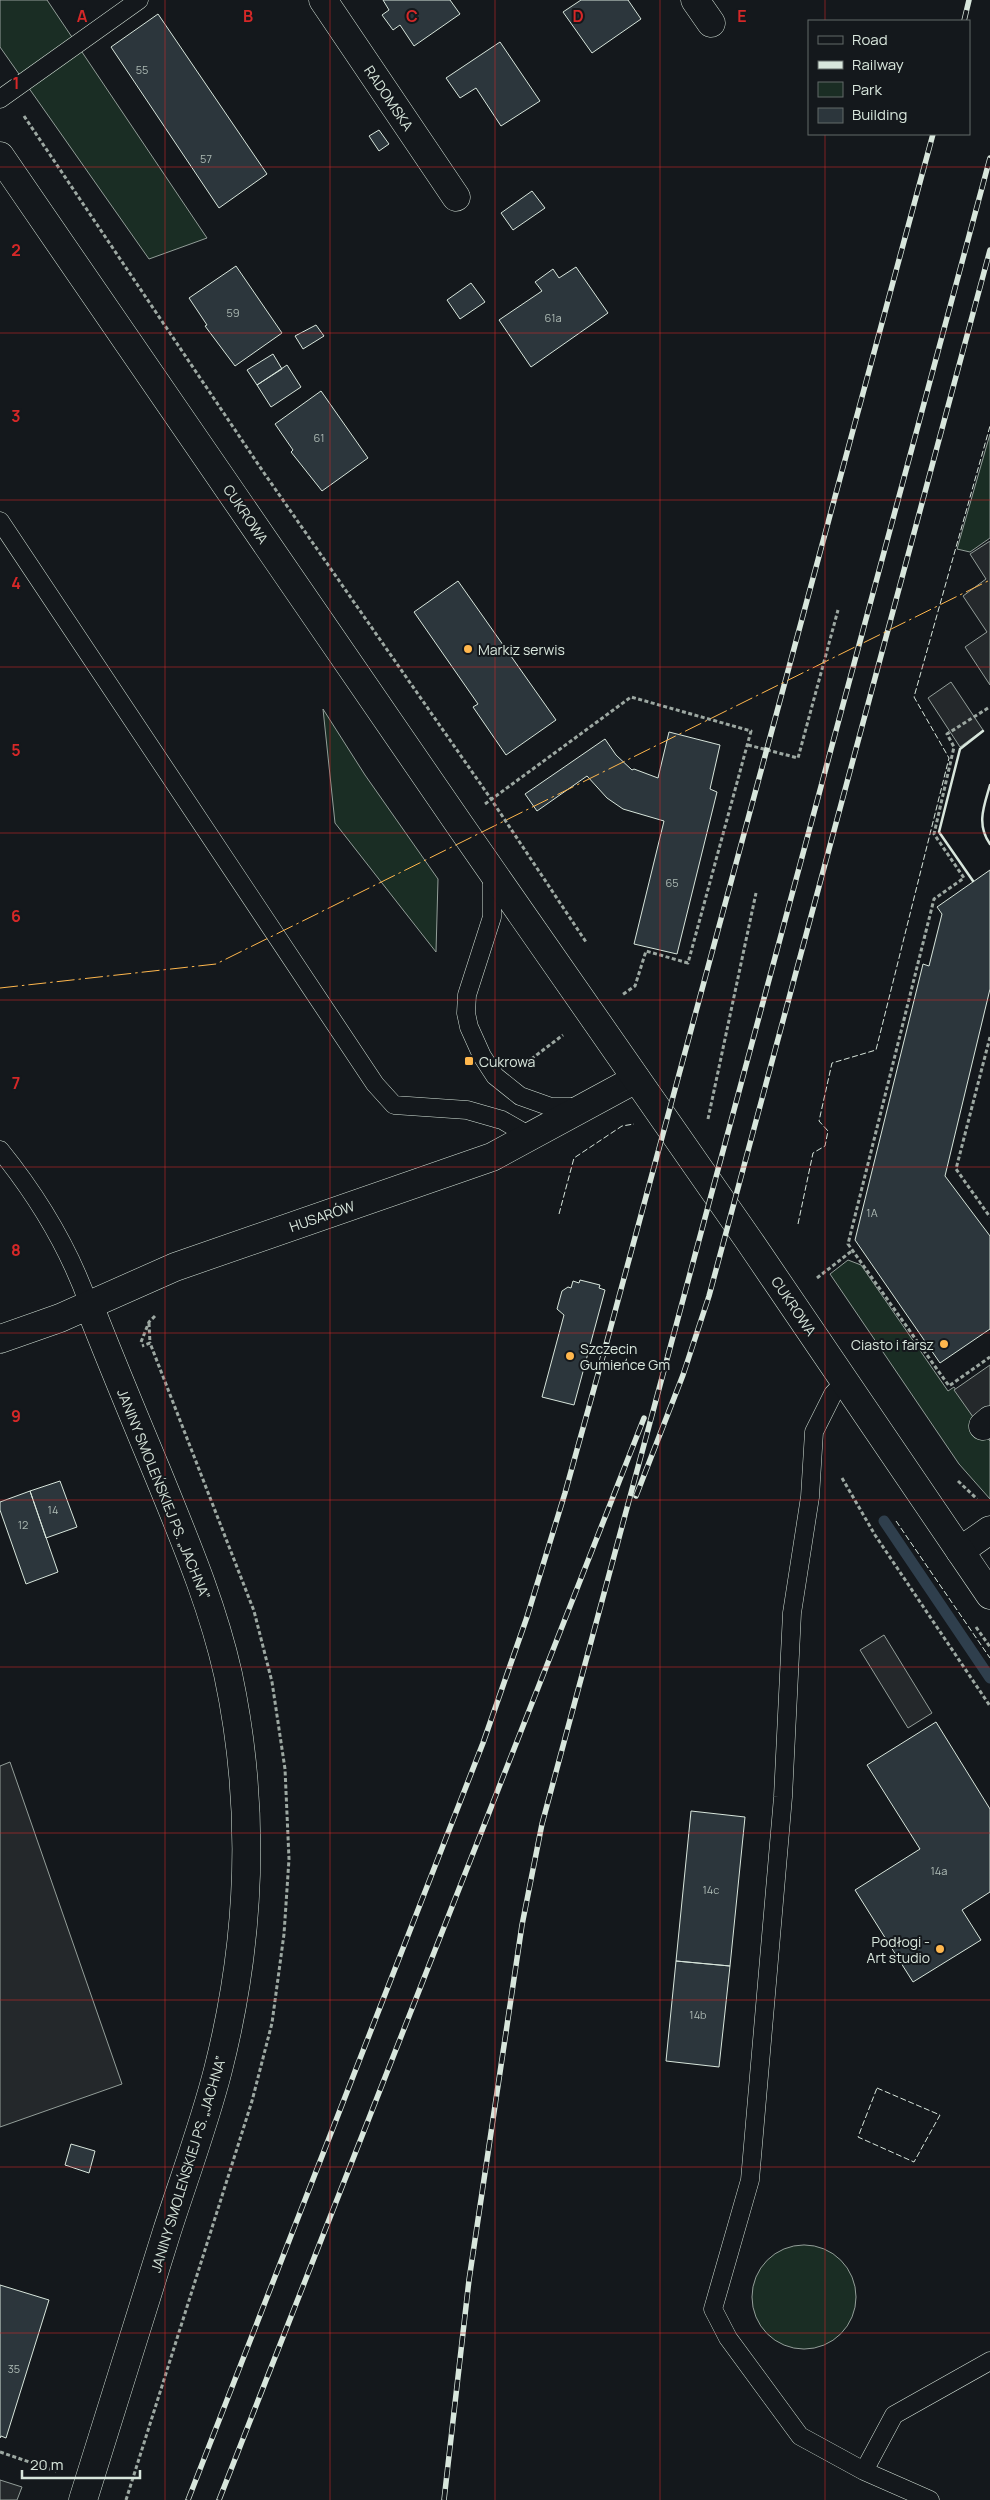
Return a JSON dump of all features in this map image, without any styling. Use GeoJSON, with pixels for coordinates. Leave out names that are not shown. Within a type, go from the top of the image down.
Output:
{"type":"FeatureCollection","features":[{"type":"Feature","properties":{"kind":"street","name":"RADOMSKA"},"geometry":{"type":"LineString","coordinates":[[323,0],[456,197]]}},
{"type":"Feature","properties":{"kind":"street"},"geometry":{"type":"LineString","coordinates":[[695,0],[711,24]]}},
{"type":"Feature","properties":{"kind":"street","name":"CUKROWA"},"geometry":{"type":"LineString","coordinates":[[0,156],[990,1594]]}},
{"type":"Feature","properties":{"kind":"street","name":"HUSARÓW"},"geometry":{"type":"LineString","coordinates":[[0,1339],[89,1305],[176,1266],[479,1162],[532,1137],[636,1079]]}},
{"type":"Feature","properties":{"kind":"street","name":"JANINY SMOLEŃSKIEJ PS. „JACHNA”"},"geometry":{"type":"LineString","coordinates":[[83,2500],[213,2091],[236,1991],[247,1895],[248,1854],[244,1777],[228,1673],[188,1545],[89,1305]]}},
{"type":"Feature","properties":{"kind":"street"},"geometry":{"type":"LineString","coordinates":[[960,1551],[990,1530]]}},
{"type":"Feature","properties":{"kind":"lane"},"geometry":{"type":"LineString","coordinates":[[4,96],[139,0]]}},
{"type":"Feature","properties":{"kind":"lane"},"geometry":{"type":"LineString","coordinates":[[0,521],[375,1084],[394,1105],[467,1110],[502,1120],[532,1137]]}},
{"type":"Feature","properties":{"kind":"lane"},"geometry":{"type":"LineString","coordinates":[[492,871],[494,886],[492,917],[467,995],[466,1013],[475,1042],[495,1076],[520,1096],[551,1107],[569,1108],[590,1105]]}},
{"type":"Feature","properties":{"kind":"lane"},"geometry":{"type":"LineString","coordinates":[[0,1150],[25,1181],[53,1226],[79,1277],[89,1305]]}},
{"type":"Feature","properties":{"kind":"lane"},"geometry":{"type":"LineString","coordinates":[[845,1381],[832,1394],[814,1432],[810,1497],[792,1613],[784,1797],[750,2180],[713,2309],[728,2338],[800,2436],[864,2471],[930,2500]]}},
{"type":"Feature","properties":{"kind":"lane"},"geometry":{"type":"LineString","coordinates":[[864,2471],[894,2415],[990,2361]]}},
{"type":"Feature","properties":{"kind":"path"},"geometry":{"type":"LineString","coordinates":[[4,96],[491,799],[589,946]]}},
{"type":"Feature","properties":{"kind":"path"},"geometry":{"type":"LineString","coordinates":[[748,745],[798,758],[838,610]]}},
{"type":"Feature","properties":{"kind":"path"},"geometry":{"type":"LineString","coordinates":[[459,824],[631,697],[751,731],[688,963],[646,950],[635,986],[622,996],[616,987]]}},
{"type":"Feature","properties":{"kind":"path"},"geometry":{"type":"LineString","coordinates":[[988,708],[947,734],[954,747],[934,834],[964,878],[934,899],[848,1244],[949,1386],[990,1357]]}},
{"type":"Feature","properties":{"kind":"path"},"geometry":{"type":"LineString","coordinates":[[708,1120],[756,893]]}},
{"type":"Feature","properties":{"kind":"path"},"geometry":{"type":"LineString","coordinates":[[990,1037],[956,1170],[990,1217]]}},
{"type":"Feature","properties":{"kind":"path"},"geometry":{"type":"LineString","coordinates":[[817,1278],[853,1250]]}},
{"type":"Feature","properties":{"kind":"path"},"geometry":{"type":"LineString","coordinates":[[126,2500],[254,2092],[272,2023],[284,1934],[289,1858],[285,1769],[272,1682],[254,1611],[150,1343],[146,1315]]}},
{"type":"Feature","properties":{"kind":"path"},"geometry":{"type":"LineString","coordinates":[[109,1356],[150,1343]]}},
{"type":"Feature","properties":{"kind":"path"},"geometry":{"type":"LineString","coordinates":[[814,1432],[875,1535],[990,1706]]}},
{"type":"Feature","properties":{"kind":"path"},"geometry":{"type":"LineString","coordinates":[[0,2452],[60,2473]]}},
{"type":"Feature","properties":{"kind":"green space"},"geometry":{"type":"Polygon","coordinates":[[[0,0],[47,0],[207,238],[149,259],[0,47],[0,0]]]}},
{"type":"Feature","properties":{"kind":"green space"},"geometry":{"type":"Polygon","coordinates":[[[990,434],[990,538],[970,552],[957,549],[990,434]]]}},
{"type":"Feature","properties":{"kind":"green space"},"geometry":{"type":"Polygon","coordinates":[[[323,709],[365,775],[438,879],[436,952],[335,823],[323,709]]]}},
{"type":"Feature","properties":{"kind":"green space"},"geometry":{"type":"Polygon","coordinates":[[[848,1260],[861,1265],[948,1391],[954,1387],[990,1440],[990,1499],[959,1464],[830,1274],[848,1260]]]}},
{"type":"Feature","properties":{"kind":"green space"},"geometry":{"type":"Polygon","coordinates":[[[804,2245],[824,2249],[841,2260],[852,2277],[856,2297],[852,2317],[841,2334],[824,2345],[804,2349],[784,2345],[767,2334],[756,2317],[752,2297],[756,2277],[767,2260],[784,2249],[804,2245]]]}},
{"type":"Feature","properties":{"kind":"shaded area"},"geometry":{"type":"Polygon","coordinates":[[[990,541],[990,685],[965,647],[987,632],[963,596],[986,579],[970,554],[990,541]]]}},
{"type":"Feature","properties":{"kind":"shaded area"},"geometry":{"type":"Polygon","coordinates":[[[951,682],[983,730],[960,747],[928,698],[951,682]]]}},
{"type":"Feature","properties":{"kind":"shaded area"},"geometry":{"type":"Polygon","coordinates":[[[990,1365],[990,1441],[954,1390],[990,1365]]]}},
{"type":"Feature","properties":{"kind":"shaded area"},"geometry":{"type":"Polygon","coordinates":[[[884,1635],[932,1713],[908,1728],[860,1650],[884,1635]]]}},
{"type":"Feature","properties":{"kind":"shaded area"},"geometry":{"type":"Polygon","coordinates":[[[10,1762],[122,2084],[0,2127],[0,1766],[10,1762]]]}},
{"type":"Feature","properties":{"kind":"shaded area"},"geometry":{"type":"Polygon","coordinates":[[[0,2480],[22,2487],[17,2500],[0,2500],[0,2480]]]}},
{"type":"Feature","properties":{"kind":"building"},"geometry":{"type":"Polygon","coordinates":[[[383,0],[450,0],[460,14],[414,46],[400,25],[393,30],[382,15],[389,10],[383,0]]]}},
{"type":"Feature","properties":{"kind":"building"},"geometry":{"type":"Polygon","coordinates":[[[581,0],[628,0],[641,19],[592,53],[563,12],[581,0]]]}},
{"type":"Feature","properties":{"kind":"building"},"geometry":{"type":"Polygon","coordinates":[[[158,14],[267,174],[219,208],[111,47],[158,14]]]}},
{"type":"Feature","properties":{"kind":"building"},"geometry":{"type":"Polygon","coordinates":[[[500,42],[540,101],[501,126],[476,88],[460,98],[446,78],[500,42]]]}},
{"type":"Feature","properties":{"kind":"building"},"geometry":{"type":"Polygon","coordinates":[[[379,130],[389,144],[379,151],[369,136],[379,130]]]}},
{"type":"Feature","properties":{"kind":"building"},"geometry":{"type":"Polygon","coordinates":[[[532,191],[545,208],[513,230],[501,213],[532,191]]]}},
{"type":"Feature","properties":{"kind":"building"},"geometry":{"type":"Polygon","coordinates":[[[236,266],[282,333],[235,366],[205,326],[207,325],[189,298],[236,266]]]}},
{"type":"Feature","properties":{"kind":"building"},"geometry":{"type":"Polygon","coordinates":[[[576,267],[608,313],[531,367],[499,320],[542,291],[535,282],[553,269],[559,278],[576,267]]]}},
{"type":"Feature","properties":{"kind":"building"},"geometry":{"type":"Polygon","coordinates":[[[471,283],[485,302],[460,319],[447,300],[471,283]]]}},
{"type":"Feature","properties":{"kind":"building"},"geometry":{"type":"Polygon","coordinates":[[[316,325],[324,336],[303,349],[295,336],[316,325]]]}},
{"type":"Feature","properties":{"kind":"building"},"geometry":{"type":"Polygon","coordinates":[[[273,354],[282,369],[257,385],[247,370],[273,354]]]}},
{"type":"Feature","properties":{"kind":"building"},"geometry":{"type":"Polygon","coordinates":[[[287,365],[301,387],[271,407],[257,385],[287,365]]]}},
{"type":"Feature","properties":{"kind":"building"},"geometry":{"type":"Polygon","coordinates":[[[321,391],[368,458],[322,491],[291,452],[293,450],[275,424],[321,391]]]}},
{"type":"Feature","properties":{"kind":"building"},"geometry":{"type":"Polygon","coordinates":[[[458,581],[556,720],[506,755],[473,707],[478,704],[414,612],[458,581]]]}},
{"type":"Feature","properties":{"kind":"building"},"geometry":{"type":"Polygon","coordinates":[[[669,732],[720,745],[710,789],[717,792],[677,954],[634,944],[664,821],[623,809],[607,798],[587,776],[537,811],[525,794],[605,739],[616,755],[632,770],[634,769],[658,778],[669,732]]]}},
{"type":"Feature","properties":{"kind":"building"},"geometry":{"type":"Polygon","coordinates":[[[990,870],[990,989],[945,1176],[990,1236],[990,1329],[940,1363],[855,1240],[923,964],[929,966],[942,914],[937,907],[990,870]]]}},
{"type":"Feature","properties":{"kind":"building","name":"Szczecin Gumieńce Gm"},"geometry":{"type":"Polygon","coordinates":[[[580,1280],[600,1285],[599,1288],[605,1290],[574,1405],[542,1397],[564,1315],[557,1309],[562,1291],[568,1287],[571,1288],[573,1281],[579,1283],[580,1280]]]}},
{"type":"Feature","properties":{"kind":"building"},"geometry":{"type":"Polygon","coordinates":[[[60,1481],[77,1527],[46,1538],[30,1491],[60,1481]]]}},
{"type":"Feature","properties":{"kind":"building"},"geometry":{"type":"Polygon","coordinates":[[[30,1491],[58,1572],[26,1584],[0,1510],[0,1502],[30,1491]]]}},
{"type":"Feature","properties":{"kind":"building"},"geometry":{"type":"Polygon","coordinates":[[[936,1722],[990,1809],[990,1892],[962,1910],[981,1940],[913,1982],[855,1890],[920,1849],[867,1765],[936,1722]]]}},
{"type":"Feature","properties":{"kind":"building"},"geometry":{"type":"Polygon","coordinates":[[[691,1811],[745,1817],[730,1966],[676,1961],[691,1811]]]}},
{"type":"Feature","properties":{"kind":"building"},"geometry":{"type":"Polygon","coordinates":[[[676,1961],[730,1966],[719,2067],[666,2061],[676,1961]]]}},
{"type":"Feature","properties":{"kind":"building"},"geometry":{"type":"Polygon","coordinates":[[[71,2144],[95,2151],[89,2173],[65,2165],[71,2144]]]}},
{"type":"Feature","properties":{"kind":"building"},"geometry":{"type":"Polygon","coordinates":[[[0,2285],[49,2300],[6,2438],[1,2436],[0,2438],[0,2285]]]}},
{"type":"Feature","properties":{"kind":"waterway"},"geometry":{"type":"LineString","coordinates":[[884,1521],[990,1678]]}},
{"type":"Feature","properties":{"kind":"railway"},"geometry":{"type":"LineString","coordinates":[[964,20],[969,0]]}},
{"type":"Feature","properties":{"kind":"railway"},"geometry":{"type":"LineString","coordinates":[[188,2500],[483,1743],[527,1617],[565,1493],[600,1367],[933,135]]}},
{"type":"Feature","properties":{"kind":"railway"},"geometry":{"type":"LineString","coordinates":[[444,2500],[469,2280],[522,1925],[542,1824],[990,158]]}},
{"type":"Feature","properties":{"kind":"railway"},"geometry":{"type":"LineString","coordinates":[[636,1496],[683,1375],[709,1296],[990,250]]}},
{"type":"Feature","properties":{"kind":"railway"},"geometry":{"type":"LineString","coordinates":[[219,2500],[644,1418]]}},
{"type":"Feature","properties":{"kind":"fence"},"geometry":{"type":"LineString","coordinates":[[798,1224],[813,1153],[825,1146],[828,1131],[819,1121],[832,1063],[876,1050],[949,758],[914,697],[990,426]]}},
{"type":"Feature","properties":{"kind":"fence"},"geometry":{"type":"LineString","coordinates":[[559,1214],[574,1158],[622,1126],[634,1124]]}},
{"type":"Feature","properties":{"kind":"fence"},"geometry":{"type":"LineString","coordinates":[[896,1521],[990,1658]]}},
{"type":"Feature","properties":{"kind":"fence"},"geometry":{"type":"LineString","coordinates":[[877,2088],[940,2115],[914,2162],[858,2137],[877,2088]]}},
{"type":"Feature","properties":{"kind":"wall"},"geometry":{"type":"LineString","coordinates":[[973,881],[939,832],[960,749],[983,731]]}},
{"type":"Feature","properties":{"kind":"wall"},"geometry":{"type":"LineString","coordinates":[[990,785],[982,815],[983,829],[990,844]]}},
{"type":"Feature","properties":{"kind":"power"},"geometry":{"type":"LineString","coordinates":[[0,988],[216,964],[990,580]]}},
{"type":"Feature","properties":{"kind":"place","name":"Markiz serwis"},"geometry":{"type":"Point","coordinates":[468,649]}},
{"type":"Feature","properties":{"kind":"place","name":"Cukrowa"},"geometry":{"type":"Point","coordinates":[469,1061]}},
{"type":"Feature","properties":{"kind":"place","name":"Ciasto i farsz"},"geometry":{"type":"Point","coordinates":[944,1344]}},
{"type":"Feature","properties":{"kind":"place","name":"Szczecin Gumieńce Gm"},"geometry":{"type":"Point","coordinates":[570,1356]}},
{"type":"Feature","properties":{"kind":"place","name":"Podłogi - Art studio"},"geometry":{"type":"Point","coordinates":[940,1949]}}]}
